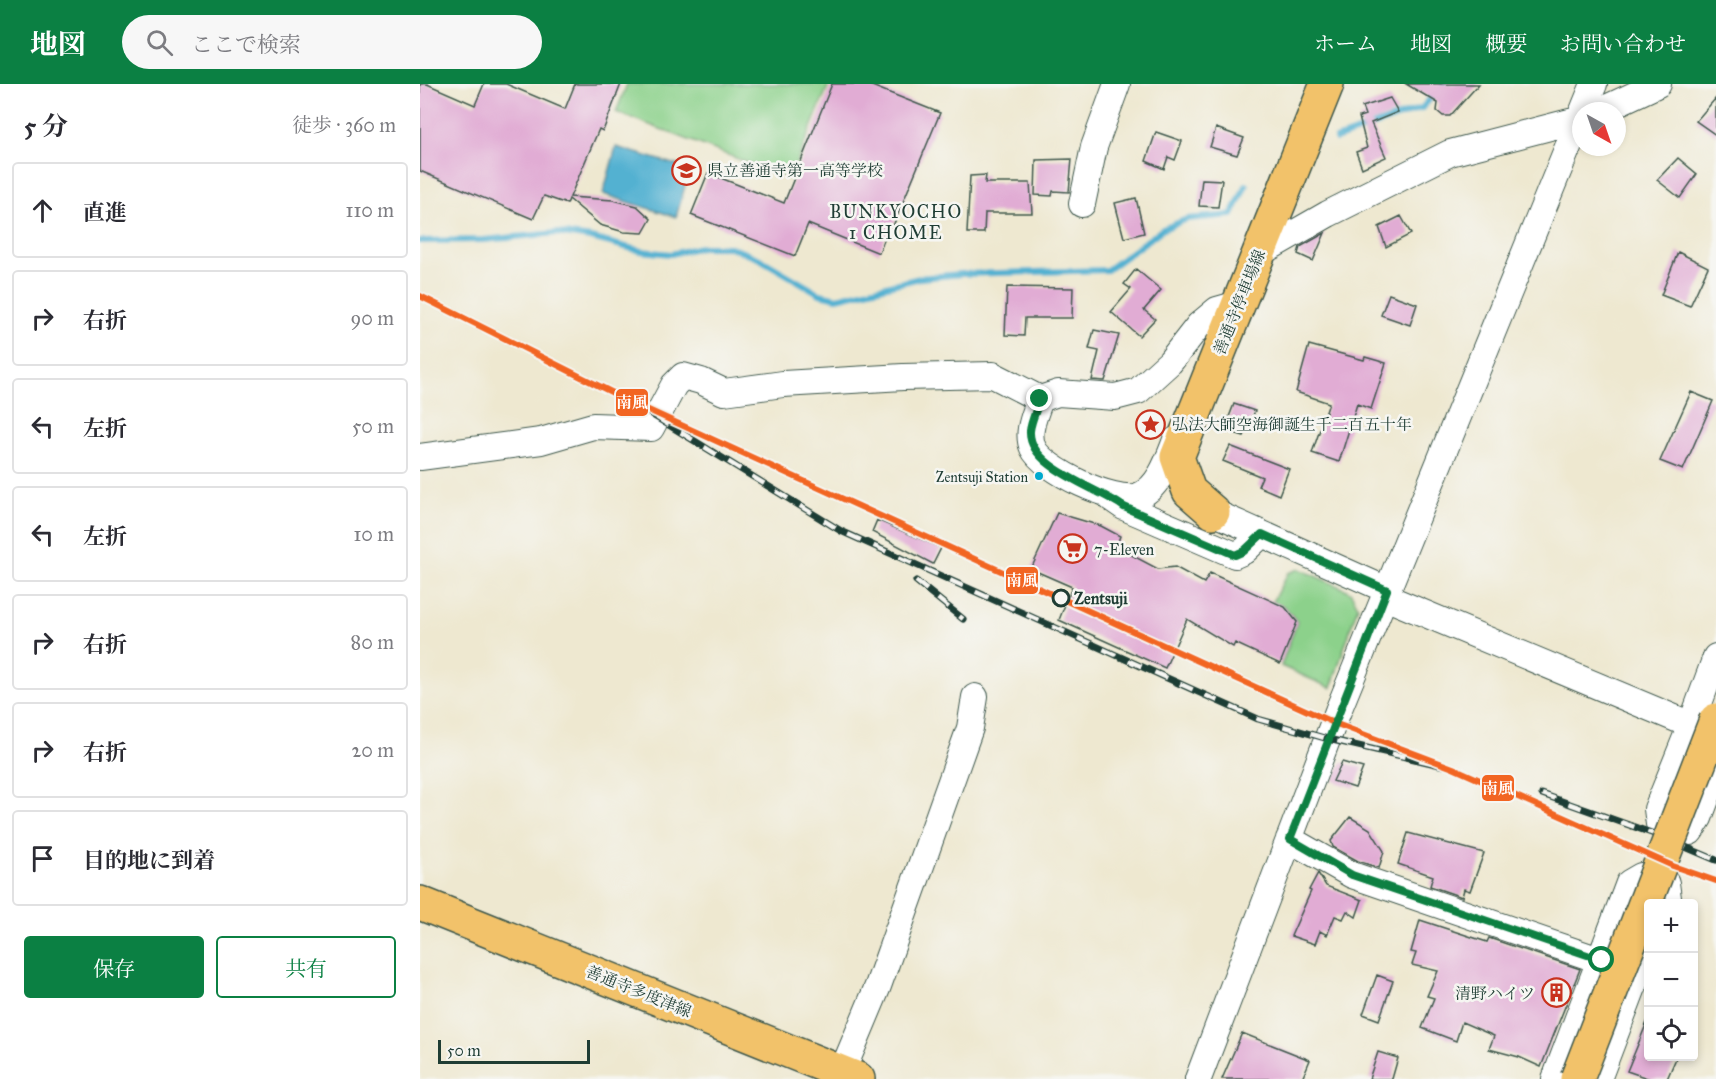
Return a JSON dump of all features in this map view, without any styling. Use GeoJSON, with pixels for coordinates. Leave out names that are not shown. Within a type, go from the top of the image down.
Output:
{"type":"FeatureCollection","features":[{"type":"Feature","properties":{"kind":"main road","name":"善通寺停車場線"},"geometry":{"type":"LineString","coordinates":[[1213,512],[1189,492],[1177,457],[1327,84]]}},
{"type":"Feature","properties":{"kind":"main road"},"geometry":{"type":"LineString","coordinates":[[1577,1079],[1703,723]]}},
{"type":"Feature","properties":{"kind":"main road","name":"善通寺多度津線"},"geometry":{"type":"LineString","coordinates":[[420,903],[837,1074]]}},
{"type":"Feature","properties":{"kind":"street"},"geometry":{"type":"LineString","coordinates":[[1082,204],[1094,147],[1117,84]]}},
{"type":"Feature","properties":{"kind":"street"},"geometry":{"type":"LineString","coordinates":[[1589,102],[1594,84]]}},
{"type":"Feature","properties":{"kind":"street"},"geometry":{"type":"LineString","coordinates":[[1616,102],[1658,84]]}},
{"type":"Feature","properties":{"kind":"street"},"geometry":{"type":"LineString","coordinates":[[1258,254],[1328,214],[1450,153],[1572,119]]}},
{"type":"Feature","properties":{"kind":"street"},"geometry":{"type":"LineString","coordinates":[[1198,1079],[1386,594],[1572,146]]}},
{"type":"Feature","properties":{"kind":"street"},"geometry":{"type":"LineString","coordinates":[[420,457],[542,441],[593,426],[651,428],[674,385],[682,376],[701,381],[724,392],[819,382],[993,375],[1040,399],[1058,393],[1115,397],[1138,391],[1217,310],[1238,304]]}},
{"type":"Feature","properties":{"kind":"street"},"geometry":{"type":"LineString","coordinates":[[1183,345],[1201,344],[1216,360]]}},
{"type":"Feature","properties":{"kind":"street"},"geometry":{"type":"LineString","coordinates":[[1040,399],[1030,431],[1034,450],[1062,474],[1108,495],[1124,507],[1235,555],[1244,551],[1262,534]]}},
{"type":"Feature","properties":{"kind":"street"},"geometry":{"type":"LineString","coordinates":[[1108,495],[1125,498],[1139,496],[1145,492],[1164,472],[1178,433],[1191,422]]}},
{"type":"Feature","properties":{"kind":"street"},"geometry":{"type":"LineString","coordinates":[[1213,512],[1386,594],[1703,723]]}},
{"type":"Feature","properties":{"kind":"street"},"geometry":{"type":"LineString","coordinates":[[1716,657],[1703,723],[1657,809],[1659,824],[1690,832],[1699,819],[1716,773]]}},
{"type":"Feature","properties":{"kind":"street"},"geometry":{"type":"LineString","coordinates":[[837,1074],[878,986],[970,728],[975,697]]}},
{"type":"Feature","properties":{"kind":"street"},"geometry":{"type":"LineString","coordinates":[[1290,839],[1352,875],[1602,960]]}},
{"type":"Feature","properties":{"kind":"street"},"geometry":{"type":"LineString","coordinates":[[1555,1079],[1602,960],[1629,883],[1641,876],[1666,884],[1667,899]]}},
{"type":"Feature","properties":{"kind":"street"},"geometry":{"type":"LineString","coordinates":[[1598,1079],[1646,953]]}},
{"type":"Feature","properties":{"kind":"green space"},"geometry":{"type":"Polygon","coordinates":[[[627,84],[829,84],[790,179],[616,112],[627,84]]]}},
{"type":"Feature","properties":{"kind":"green space"},"geometry":{"type":"Polygon","coordinates":[[[1299,569],[1345,589],[1351,593],[1358,606],[1331,688],[1281,666],[1297,622],[1285,607],[1272,602],[1288,573],[1299,569]]]}},
{"type":"Feature","properties":{"kind":"water"},"geometry":{"type":"Polygon","coordinates":[[[616,147],[690,169],[676,217],[603,194],[616,147]]]}},
{"type":"Feature","properties":{"kind":"building"},"geometry":{"type":"Polygon","coordinates":[[[420,84],[427,84],[475,105],[484,84],[506,84],[565,109],[575,84],[621,84],[603,131],[599,129],[570,197],[613,200],[637,206],[651,219],[643,233],[624,232],[600,225],[569,199],[567,204],[544,196],[533,219],[420,171],[420,84]]]}},
{"type":"Feature","properties":{"kind":"building"},"geometry":{"type":"Polygon","coordinates":[[[832,84],[867,84],[940,113],[893,226],[890,225],[879,253],[808,224],[795,256],[691,215],[708,173],[784,203],[832,84]]]}},
{"type":"Feature","properties":{"kind":"building"},"geometry":{"type":"Polygon","coordinates":[[[1406,84],[1479,84],[1450,116],[1443,116],[1437,111],[1438,103],[1406,84]]]}},
{"type":"Feature","properties":{"kind":"building"},"geometry":{"type":"Polygon","coordinates":[[[1390,98],[1398,112],[1371,123],[1386,157],[1362,168],[1356,152],[1367,148],[1359,117],[1365,115],[1362,107],[1390,98]]]}},
{"type":"Feature","properties":{"kind":"building"},"geometry":{"type":"Polygon","coordinates":[[[1716,98],[1716,135],[1696,121],[1716,98]]]}},
{"type":"Feature","properties":{"kind":"building"},"geometry":{"type":"Polygon","coordinates":[[[1216,128],[1244,138],[1237,155],[1210,147],[1216,128]]]}},
{"type":"Feature","properties":{"kind":"building"},"geometry":{"type":"Polygon","coordinates":[[[1156,132],[1182,141],[1175,160],[1168,157],[1164,169],[1146,161],[1156,132]]]}},
{"type":"Feature","properties":{"kind":"building"},"geometry":{"type":"Polygon","coordinates":[[[1678,158],[1697,174],[1680,198],[1657,180],[1678,158]]]}},
{"type":"Feature","properties":{"kind":"building"},"geometry":{"type":"Polygon","coordinates":[[[1072,159],[1069,192],[1053,191],[1052,196],[1035,195],[1036,160],[1072,159]]]}},
{"type":"Feature","properties":{"kind":"building"},"geometry":{"type":"Polygon","coordinates":[[[986,175],[985,183],[1030,183],[1032,213],[985,213],[984,233],[967,233],[970,176],[986,175]]]}},
{"type":"Feature","properties":{"kind":"building"},"geometry":{"type":"Polygon","coordinates":[[[1202,179],[1222,180],[1218,207],[1199,206],[1202,179]]]}},
{"type":"Feature","properties":{"kind":"building"},"geometry":{"type":"Polygon","coordinates":[[[1136,198],[1144,233],[1124,238],[1115,203],[1136,198]]]}},
{"type":"Feature","properties":{"kind":"building"},"geometry":{"type":"Polygon","coordinates":[[[1401,216],[1411,234],[1386,247],[1379,227],[1401,216]]]}},
{"type":"Feature","properties":{"kind":"building"},"geometry":{"type":"Polygon","coordinates":[[[1325,233],[1313,261],[1298,254],[1300,247],[1325,233]]]}},
{"type":"Feature","properties":{"kind":"building"},"geometry":{"type":"Polygon","coordinates":[[[1678,252],[1708,267],[1690,306],[1661,295],[1678,252]]]}},
{"type":"Feature","properties":{"kind":"building"},"geometry":{"type":"Polygon","coordinates":[[[1136,269],[1161,290],[1144,310],[1155,319],[1139,336],[1111,312],[1131,289],[1124,284],[1136,269]]]}},
{"type":"Feature","properties":{"kind":"building"},"geometry":{"type":"Polygon","coordinates":[[[1007,287],[1073,288],[1072,318],[1025,318],[1024,336],[1005,335],[1007,287]]]}},
{"type":"Feature","properties":{"kind":"building"},"geometry":{"type":"Polygon","coordinates":[[[1389,294],[1417,304],[1410,325],[1381,315],[1389,294]]]}},
{"type":"Feature","properties":{"kind":"building"},"geometry":{"type":"Polygon","coordinates":[[[1094,330],[1119,335],[1105,381],[1092,380],[1099,351],[1089,349],[1094,330]]]}},
{"type":"Feature","properties":{"kind":"building"},"geometry":{"type":"Polygon","coordinates":[[[1309,345],[1364,360],[1365,357],[1386,363],[1371,409],[1357,404],[1339,462],[1312,453],[1329,403],[1296,392],[1309,345]]]}},
{"type":"Feature","properties":{"kind":"building"},"geometry":{"type":"Polygon","coordinates":[[[1691,392],[1713,401],[1683,470],[1660,461],[1691,392]]]}},
{"type":"Feature","properties":{"kind":"building"},"geometry":{"type":"Polygon","coordinates":[[[1234,404],[1255,411],[1244,436],[1224,430],[1234,404]]]}},
{"type":"Feature","properties":{"kind":"building"},"geometry":{"type":"Polygon","coordinates":[[[1230,446],[1289,469],[1279,495],[1258,486],[1262,477],[1223,461],[1230,446]]]}},
{"type":"Feature","properties":{"kind":"building"},"geometry":{"type":"Polygon","coordinates":[[[1057,513],[1101,526],[1120,536],[1116,547],[1158,569],[1175,567],[1204,583],[1210,573],[1285,607],[1297,622],[1280,664],[1235,643],[1233,647],[1187,619],[1165,668],[1059,620],[1072,587],[1031,569],[1057,513]]]}},
{"type":"Feature","properties":{"kind":"building"},"geometry":{"type":"Polygon","coordinates":[[[877,520],[941,548],[933,564],[872,532],[877,520]]]}},
{"type":"Feature","properties":{"kind":"building"},"geometry":{"type":"Polygon","coordinates":[[[1342,762],[1363,768],[1355,788],[1333,781],[1342,762]]]}},
{"type":"Feature","properties":{"kind":"building"},"geometry":{"type":"Polygon","coordinates":[[[1350,817],[1370,829],[1384,851],[1379,868],[1358,861],[1333,847],[1331,841],[1350,817]]]}},
{"type":"Feature","properties":{"kind":"building"},"geometry":{"type":"Polygon","coordinates":[[[1408,833],[1484,853],[1470,891],[1464,889],[1462,897],[1430,886],[1433,876],[1398,864],[1408,833]]]}},
{"type":"Feature","properties":{"kind":"building"},"geometry":{"type":"Polygon","coordinates":[[[1318,873],[1326,886],[1362,900],[1356,917],[1347,911],[1343,919],[1335,916],[1327,935],[1320,931],[1315,944],[1291,936],[1318,873]]]}},
{"type":"Feature","properties":{"kind":"building"},"geometry":{"type":"Polygon","coordinates":[[[1420,920],[1487,942],[1489,938],[1580,969],[1541,1067],[1519,1057],[1489,1049],[1494,1036],[1462,1022],[1456,1041],[1422,1028],[1434,998],[1427,996],[1438,971],[1412,965],[1416,953],[1411,952],[1420,920]]]}},
{"type":"Feature","properties":{"kind":"building"},"geometry":{"type":"Polygon","coordinates":[[[1377,975],[1393,981],[1379,1020],[1363,1014],[1377,975]]]}},
{"type":"Feature","properties":{"kind":"building"},"geometry":{"type":"Polygon","coordinates":[[[1644,1030],[1644,1061],[1675,1061],[1667,1079],[1650,1079],[1627,1071],[1644,1030]]]}},
{"type":"Feature","properties":{"kind":"building"},"geometry":{"type":"Polygon","coordinates":[[[1242,1033],[1310,1060],[1302,1079],[1222,1079],[1242,1033]]]}},
{"type":"Feature","properties":{"kind":"building"},"geometry":{"type":"Polygon","coordinates":[[[1378,1052],[1398,1058],[1392,1079],[1369,1079],[1378,1052]]]}},
{"type":"Feature","properties":{"kind":"waterway"},"geometry":{"type":"LineString","coordinates":[[1336,139],[1422,108],[1443,84]]}},
{"type":"Feature","properties":{"kind":"waterway"},"geometry":{"type":"LineString","coordinates":[[420,241],[484,240],[557,233],[591,238],[641,251],[671,254],[701,247],[730,247],[760,259],[820,294],[837,298],[920,278],[961,274],[1107,270],[1163,229],[1187,219],[1232,215],[1246,185]]}},
{"type":"Feature","properties":{"kind":"railway"},"geometry":{"type":"LineString","coordinates":[[633,403],[841,531],[1258,719],[1328,739],[1453,768]]}},
{"type":"Feature","properties":{"kind":"railway"},"geometry":{"type":"LineString","coordinates":[[916,581],[963,619]]}},
{"type":"Feature","properties":{"kind":"railway"},"geometry":{"type":"LineString","coordinates":[[1542,794],[1657,835],[1716,860]]}},
{"type":"Feature","properties":{"kind":"transit line","name":"南風"},"geometry":{"type":"LineString","coordinates":[[420,296],[633,403],[1334,723],[1453,768],[1673,866],[1716,881]]}},
{"type":"Feature","properties":{"kind":"place","name":"県立善通寺第一高等学校"},"geometry":{"type":"Point","coordinates":[686,170]}},
{"type":"Feature","properties":{"kind":"place","name":"弘法大師空海御誕生千二百五十年"},"geometry":{"type":"Point","coordinates":[1151,424]}},
{"type":"Feature","properties":{"kind":"place","name":"Zentsuji Station"},"geometry":{"type":"Point","coordinates":[1039,476]}},
{"type":"Feature","properties":{"kind":"place","name":"7-Eleven"},"geometry":{"type":"Point","coordinates":[1073,549]}},
{"type":"Feature","properties":{"kind":"place","name":"Zentsuji"},"geometry":{"type":"Point","coordinates":[1061,598]}},
{"type":"Feature","properties":{"kind":"place","name":"清野ハイツ"},"geometry":{"type":"Point","coordinates":[1556,993]}},
{"type":"Feature","properties":{"kind":"district","name":"BUNKYOCHO 1 CHOME"},"geometry":{"type":"Point","coordinates":[896,222]}},
{"type":"Feature","properties":{"kind":"route"},"geometry":{"type":"LineString","coordinates":[[1040,399],[1030,431],[1034,450],[1062,474],[1108,495],[1124,507],[1235,555],[1244,551],[1262,534],[1387,590],[1290,839],[1352,875],[1602,960]]}}]}
